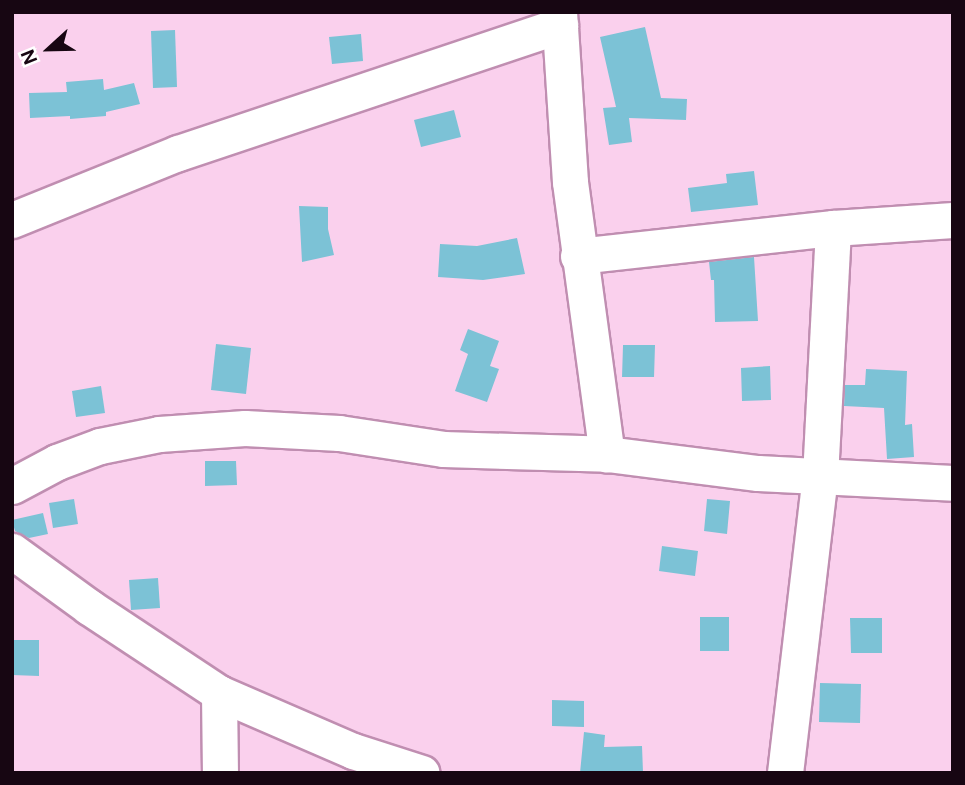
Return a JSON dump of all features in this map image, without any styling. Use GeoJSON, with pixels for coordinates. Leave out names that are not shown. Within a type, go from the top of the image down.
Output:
{"type":"FeatureCollection","features":[{"type":"Feature","properties":{"kind":"street"},"geometry":{"type":"LineString","coordinates":[[12,220],[178,153],[560,18],[578,256],[607,454]]}},
{"type":"Feature","properties":{"kind":"street"},"geometry":{"type":"LineString","coordinates":[[578,256],[833,228],[953,220]]}},
{"type":"Feature","properties":{"kind":"street"},"geometry":{"type":"LineString","coordinates":[[785,773],[820,477],[833,228]]}},
{"type":"Feature","properties":{"kind":"street"},"geometry":{"type":"LineString","coordinates":[[12,486],[57,462],[100,446],[159,434],[245,428],[339,433],[443,449],[607,454],[758,473],[953,483]]}},
{"type":"Feature","properties":{"kind":"street"},"geometry":{"type":"LineString","coordinates":[[12,551],[89,607],[219,693],[353,751],[422,773]]}},
{"type":"Feature","properties":{"kind":"street"},"geometry":{"type":"LineString","coordinates":[[219,693],[220,773]]}},
{"type":"Feature","properties":{"kind":"building"},"geometry":{"type":"Polygon","coordinates":[[[645,27],[661,98],[687,99],[686,120],[629,118],[632,142],[609,145],[603,108],[616,107],[600,37],[645,27]]]}},
{"type":"Feature","properties":{"kind":"building"},"geometry":{"type":"Polygon","coordinates":[[[175,30],[177,87],[153,88],[151,31],[175,30]]]}},
{"type":"Feature","properties":{"kind":"building"},"geometry":{"type":"Polygon","coordinates":[[[361,34],[363,61],[332,64],[329,37],[361,34]]]}},
{"type":"Feature","properties":{"kind":"building"},"geometry":{"type":"Polygon","coordinates":[[[103,79],[104,90],[134,83],[140,104],[106,112],[106,116],[30,118],[29,93],[67,92],[66,82],[103,79]]]}},
{"type":"Feature","properties":{"kind":"building"},"geometry":{"type":"Polygon","coordinates":[[[454,110],[461,137],[421,147],[414,120],[454,110]]]}},
{"type":"Feature","properties":{"kind":"building"},"geometry":{"type":"Polygon","coordinates":[[[754,171],[758,205],[691,212],[688,188],[727,183],[726,174],[754,171]]]}},
{"type":"Feature","properties":{"kind":"building"},"geometry":{"type":"Polygon","coordinates":[[[299,206],[328,207],[328,229],[334,255],[302,262],[299,206]]]}},
{"type":"Feature","properties":{"kind":"building"},"geometry":{"type":"Polygon","coordinates":[[[517,238],[525,274],[483,280],[438,277],[440,244],[477,246],[517,238]]]}},
{"type":"Feature","properties":{"kind":"building"},"geometry":{"type":"Polygon","coordinates":[[[754,257],[758,321],[715,322],[714,280],[711,280],[709,262],[754,257]]]}},
{"type":"Feature","properties":{"kind":"building"},"geometry":{"type":"Polygon","coordinates":[[[468,329],[499,341],[490,366],[499,369],[487,402],[455,391],[468,354],[460,350],[468,329]]]}},
{"type":"Feature","properties":{"kind":"building"},"geometry":{"type":"Polygon","coordinates":[[[216,344],[251,348],[246,394],[211,390],[216,344]]]}},
{"type":"Feature","properties":{"kind":"building"},"geometry":{"type":"Polygon","coordinates":[[[623,345],[655,345],[654,377],[622,377],[623,345]]]}},
{"type":"Feature","properties":{"kind":"building"},"geometry":{"type":"Polygon","coordinates":[[[770,366],[771,400],[742,401],[741,368],[770,366]]]}},
{"type":"Feature","properties":{"kind":"building"},"geometry":{"type":"Polygon","coordinates":[[[866,369],[907,371],[905,425],[912,424],[914,457],[887,459],[884,408],[844,406],[845,385],[865,385],[866,369]]]}},
{"type":"Feature","properties":{"kind":"building"},"geometry":{"type":"Polygon","coordinates":[[[101,386],[105,413],[76,417],[72,391],[101,386]]]}},
{"type":"Feature","properties":{"kind":"building"},"geometry":{"type":"Polygon","coordinates":[[[205,461],[236,461],[237,485],[205,486],[205,461]]]}},
{"type":"Feature","properties":{"kind":"building"},"geometry":{"type":"Polygon","coordinates":[[[74,499],[78,524],[53,528],[49,503],[74,499]]]}},
{"type":"Feature","properties":{"kind":"building"},"geometry":{"type":"Polygon","coordinates":[[[707,499],[730,501],[727,534],[704,531],[707,499]]]}},
{"type":"Feature","properties":{"kind":"building"},"geometry":{"type":"Polygon","coordinates":[[[43,513],[48,534],[29,538],[15,531],[12,520],[43,513]]]}},
{"type":"Feature","properties":{"kind":"building"},"geometry":{"type":"Polygon","coordinates":[[[662,546],[698,551],[695,576],[659,571],[662,546]]]}},
{"type":"Feature","properties":{"kind":"building"},"geometry":{"type":"Polygon","coordinates":[[[158,578],[160,608],[131,610],[129,580],[158,578]]]}},
{"type":"Feature","properties":{"kind":"building"},"geometry":{"type":"Polygon","coordinates":[[[700,617],[729,617],[729,651],[700,651],[700,617]]]}},
{"type":"Feature","properties":{"kind":"building"},"geometry":{"type":"Polygon","coordinates":[[[850,618],[882,618],[882,653],[851,653],[850,618]]]}},
{"type":"Feature","properties":{"kind":"building"},"geometry":{"type":"Polygon","coordinates":[[[12,640],[39,640],[39,676],[12,675],[12,640]]]}},
{"type":"Feature","properties":{"kind":"building"},"geometry":{"type":"Polygon","coordinates":[[[820,683],[861,684],[860,723],[819,722],[820,683]]]}},
{"type":"Feature","properties":{"kind":"building"},"geometry":{"type":"Polygon","coordinates":[[[552,700],[584,701],[584,727],[552,726],[552,700]]]}},
{"type":"Feature","properties":{"kind":"building"},"geometry":{"type":"Polygon","coordinates":[[[584,732],[605,735],[604,747],[642,746],[643,772],[580,773],[584,732]]]}}]}
